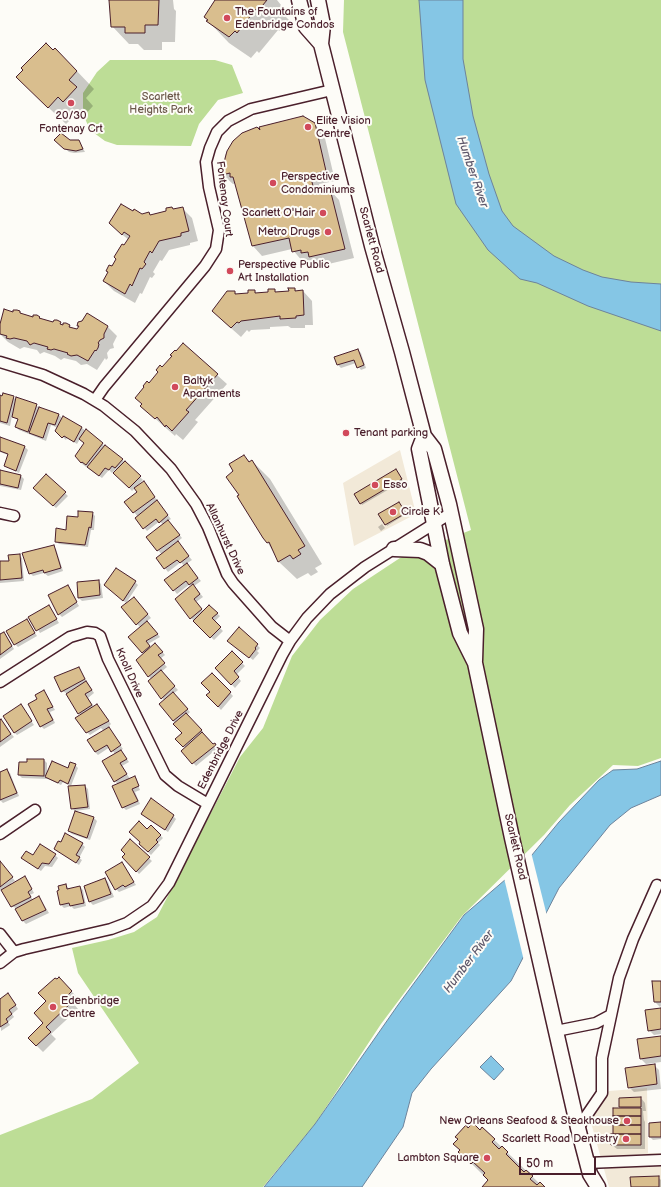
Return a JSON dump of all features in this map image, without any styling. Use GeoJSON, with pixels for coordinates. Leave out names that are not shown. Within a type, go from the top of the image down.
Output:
{"type":"FeatureCollection","features":[{"type":"Feature","properties":{"kind":"main road","name":"Scarlett Road"},"geometry":{"type":"LineString","coordinates":[[299,0],[306,27],[321,44]]}},
{"type":"Feature","properties":{"kind":"main road","name":"Scarlett Road"},"geometry":{"type":"LineString","coordinates":[[318,0],[323,25],[321,44],[332,90],[424,436],[434,449],[451,513],[476,629],[475,663],[512,838],[550,996],[556,1031],[588,1175],[598,1187]]}},
{"type":"Feature","properties":{"kind":"main road","name":"Scarlett Road"},"geometry":{"type":"LineString","coordinates":[[424,436],[419,449],[442,564],[460,633],[475,663]]}},
{"type":"Feature","properties":{"kind":"main road"},"geometry":{"type":"LineString","coordinates":[[394,549],[420,550],[428,553],[442,564]]}},
{"type":"Feature","properties":{"kind":"street","name":"Fontenay Court"},"geometry":{"type":"LineString","coordinates":[[95,400],[104,387],[205,266],[216,249],[219,230],[209,187],[206,162],[211,144],[217,132],[228,121],[250,109],[332,90]]}},
{"type":"Feature","properties":{"kind":"street","name":"Allanhurst Drive"},"geometry":{"type":"LineString","coordinates":[[0,362],[43,375],[95,400],[135,431],[171,469],[202,515],[227,574],[233,583],[272,627],[290,641]]}},
{"type":"Feature","properties":{"kind":"street"},"geometry":{"type":"LineString","coordinates":[[0,513],[14,516]]}},
{"type":"Feature","properties":{"kind":"street","name":"Edenbridge Drive"},"geometry":{"type":"LineString","coordinates":[[0,963],[14,952],[45,942],[111,929],[127,923],[141,914],[160,898],[169,883],[290,641],[311,614],[330,594],[365,567],[451,513]]}},
{"type":"Feature","properties":{"kind":"street","name":"Knoll Drive"},"geometry":{"type":"LineString","coordinates":[[0,682],[70,637],[79,634],[95,633],[100,636],[108,659],[165,775],[178,786],[208,804]]}},
{"type":"Feature","properties":{"kind":"street"},"geometry":{"type":"LineString","coordinates":[[0,834],[35,810]]}},
{"type":"Feature","properties":{"kind":"street"},"geometry":{"type":"LineString","coordinates":[[578,1128],[602,1093],[601,1066],[611,1015],[625,962],[657,884]]}},
{"type":"Feature","properties":{"kind":"street"},"geometry":{"type":"LineString","coordinates":[[0,934],[14,952]]}},
{"type":"Feature","properties":{"kind":"street"},"geometry":{"type":"LineString","coordinates":[[556,1031],[596,1023],[611,1015]]}},
{"type":"Feature","properties":{"kind":"street"},"geometry":{"type":"LineString","coordinates":[[588,1175],[661,1160]]}},
{"type":"Feature","properties":{"kind":"shaded area"},"geometry":{"type":"Polygon","coordinates":[[[400,450],[416,514],[354,546],[343,483],[400,450]]]}},
{"type":"Feature","properties":{"kind":"shaded area"},"geometry":{"type":"Polygon","coordinates":[[[647,1088],[648,1153],[661,1153],[661,1187],[609,1187],[590,1119],[609,1091],[647,1088]]]}},
{"type":"Feature","properties":{"kind":"green space"},"geometry":{"type":"Polygon","coordinates":[[[344,0],[661,0],[661,758],[638,766],[613,765],[570,805],[544,835],[462,916],[381,1024],[315,1124],[263,1187],[0,1187],[0,1135],[92,1099],[139,1063],[78,973],[72,948],[108,940],[134,932],[157,917],[240,757],[263,728],[292,656],[320,620],[353,589],[400,558],[471,530],[343,32],[344,0]]]}},
{"type":"Feature","properties":{"kind":"green space","name":"Scarlett Heights Park"},"geometry":{"type":"Polygon","coordinates":[[[110,60],[215,60],[232,65],[243,93],[218,100],[199,124],[191,146],[117,145],[105,141],[90,130],[83,114],[83,93],[97,72],[110,60]]]}},
{"type":"Feature","properties":{"kind":"water","name":"Humber River"},"geometry":{"type":"Polygon","coordinates":[[[419,0],[463,0],[463,59],[473,116],[489,174],[502,211],[513,226],[554,256],[583,270],[602,277],[631,282],[661,284],[661,331],[588,306],[537,283],[520,279],[488,250],[456,204],[425,80],[419,0]]]}},
{"type":"Feature","properties":{"kind":"water","name":"Humber River"},"geometry":{"type":"Polygon","coordinates":[[[661,761],[661,795],[631,808],[610,825],[559,888],[511,981],[431,1069],[412,1093],[403,1127],[362,1187],[264,1187],[315,1124],[398,1005],[464,915],[527,861],[559,822],[599,780],[613,770],[637,769],[661,761]]]}},
{"type":"Feature","properties":{"kind":"water"},"geometry":{"type":"Polygon","coordinates":[[[491,1056],[504,1069],[494,1080],[480,1067],[491,1056]]]}},
{"type":"Feature","properties":{"kind":"pier"},"geometry":{"type":"Polygon","coordinates":[[[531,852],[547,916],[524,961],[504,878],[531,852]]]}},
{"type":"Feature","properties":{"kind":"building"},"geometry":{"type":"Polygon","coordinates":[[[109,0],[159,0],[158,25],[145,25],[145,33],[125,33],[125,27],[111,27],[109,0]]]}},
{"type":"Feature","properties":{"kind":"building","name":"The Fountains of Edenbridge Condos"},"geometry":{"type":"Polygon","coordinates":[[[215,0],[267,0],[258,11],[256,9],[237,33],[235,31],[229,37],[206,21],[208,20],[204,17],[215,0]]]}},
{"type":"Feature","properties":{"kind":"building"},"geometry":{"type":"Polygon","coordinates":[[[46,43],[53,50],[55,48],[77,71],[69,80],[77,87],[63,102],[58,97],[48,108],[16,77],[23,70],[21,68],[46,43]]]}},
{"type":"Feature","properties":{"kind":"building","name":"Perspective Condominiums"},"geometry":{"type":"Polygon","coordinates":[[[303,116],[315,123],[326,171],[310,175],[315,193],[330,189],[345,249],[309,257],[308,252],[301,253],[301,250],[292,252],[289,238],[252,246],[233,177],[230,177],[230,173],[222,175],[227,151],[233,141],[242,133],[257,127],[260,130],[259,127],[303,116]]]}},
{"type":"Feature","properties":{"kind":"building"},"geometry":{"type":"Polygon","coordinates":[[[61,133],[70,140],[79,140],[83,149],[76,151],[64,149],[54,140],[61,133]]]}},
{"type":"Feature","properties":{"kind":"building"},"geometry":{"type":"Polygon","coordinates":[[[121,204],[142,214],[149,212],[150,215],[166,211],[166,208],[172,207],[173,209],[183,207],[189,231],[181,233],[181,236],[159,241],[152,253],[150,251],[144,262],[146,264],[142,269],[140,268],[132,286],[130,284],[125,294],[103,281],[108,272],[106,271],[109,265],[112,266],[116,259],[114,257],[122,244],[124,245],[130,236],[124,232],[122,235],[109,223],[121,204]]]}},
{"type":"Feature","properties":{"kind":"building"},"geometry":{"type":"Polygon","coordinates":[[[288,288],[295,288],[295,291],[303,290],[304,315],[296,316],[296,318],[280,319],[280,316],[241,321],[239,323],[237,322],[231,328],[212,311],[227,291],[235,291],[235,294],[248,293],[248,290],[255,290],[255,293],[268,292],[268,289],[275,289],[275,292],[289,291],[288,288]]]}},
{"type":"Feature","properties":{"kind":"building"},"geometry":{"type":"Polygon","coordinates":[[[4,309],[13,312],[13,310],[17,310],[20,311],[20,313],[33,317],[33,315],[37,315],[40,317],[39,318],[53,322],[54,320],[57,320],[61,322],[60,324],[63,325],[63,323],[66,323],[70,325],[69,327],[77,329],[79,326],[77,326],[78,322],[82,321],[87,313],[108,326],[104,334],[104,338],[100,340],[98,343],[98,348],[88,361],[77,355],[71,356],[67,354],[68,353],[54,349],[47,349],[48,347],[34,343],[30,345],[27,341],[6,338],[7,336],[0,334],[0,324],[4,309]]]}},
{"type":"Feature","properties":{"kind":"building","name":"Baltyk Apartments"},"geometry":{"type":"Polygon","coordinates":[[[183,343],[218,374],[186,410],[189,412],[172,431],[166,425],[165,427],[157,417],[155,419],[140,406],[142,404],[135,398],[147,381],[149,383],[158,372],[156,370],[160,365],[162,367],[172,356],[170,355],[183,343]]]}},
{"type":"Feature","properties":{"kind":"building"},"geometry":{"type":"Polygon","coordinates":[[[358,349],[364,365],[357,368],[354,360],[337,365],[334,357],[358,349]]]}},
{"type":"Feature","properties":{"kind":"building"},"geometry":{"type":"Polygon","coordinates":[[[3,393],[14,396],[7,423],[0,421],[0,395],[2,396],[3,393]]]}},
{"type":"Feature","properties":{"kind":"building"},"geometry":{"type":"Polygon","coordinates":[[[16,397],[37,404],[28,432],[15,427],[18,419],[12,417],[16,397]]]}},
{"type":"Feature","properties":{"kind":"building"},"geometry":{"type":"Polygon","coordinates":[[[39,407],[59,414],[55,425],[48,423],[43,438],[29,433],[39,407]]]}},
{"type":"Feature","properties":{"kind":"building"},"geometry":{"type":"Polygon","coordinates":[[[63,416],[82,427],[74,442],[64,436],[62,438],[55,431],[63,416]]]}},
{"type":"Feature","properties":{"kind":"building"},"geometry":{"type":"Polygon","coordinates":[[[86,429],[103,443],[86,465],[82,462],[81,463],[75,456],[84,443],[79,439],[86,429]]]}},
{"type":"Feature","properties":{"kind":"building"},"geometry":{"type":"Polygon","coordinates":[[[0,437],[25,446],[16,471],[4,466],[8,454],[0,451],[0,437]]]}},
{"type":"Feature","properties":{"kind":"building"},"geometry":{"type":"Polygon","coordinates":[[[105,445],[123,459],[115,468],[112,466],[109,470],[105,468],[99,476],[87,467],[105,445]]]}},
{"type":"Feature","properties":{"kind":"building"},"geometry":{"type":"Polygon","coordinates":[[[244,455],[249,462],[252,460],[305,546],[298,550],[301,554],[293,559],[290,555],[278,562],[269,542],[267,543],[263,538],[237,496],[239,495],[226,477],[233,471],[229,464],[244,455]]]}},
{"type":"Feature","properties":{"kind":"building"},"geometry":{"type":"Polygon","coordinates":[[[125,461],[141,476],[129,488],[113,473],[125,461]]]}},
{"type":"Feature","properties":{"kind":"building"},"geometry":{"type":"Polygon","coordinates":[[[396,469],[402,479],[360,504],[354,494],[396,469]]]}},
{"type":"Feature","properties":{"kind":"building"},"geometry":{"type":"Polygon","coordinates":[[[0,470],[21,475],[18,488],[0,484],[0,470]]]}},
{"type":"Feature","properties":{"kind":"building"},"geometry":{"type":"Polygon","coordinates":[[[46,474],[66,492],[53,506],[33,488],[46,474]]]}},
{"type":"Feature","properties":{"kind":"building"},"geometry":{"type":"Polygon","coordinates":[[[144,481],[155,497],[133,513],[124,502],[137,492],[134,488],[144,481]]]}},
{"type":"Feature","properties":{"kind":"building"},"geometry":{"type":"Polygon","coordinates":[[[157,500],[168,515],[159,523],[156,519],[143,529],[135,518],[157,500]]]}},
{"type":"Feature","properties":{"kind":"building"},"geometry":{"type":"Polygon","coordinates":[[[399,502],[406,513],[385,525],[378,514],[399,502]]]}},
{"type":"Feature","properties":{"kind":"building"},"geometry":{"type":"Polygon","coordinates":[[[78,511],[93,512],[91,528],[89,527],[85,545],[55,542],[56,528],[66,530],[67,516],[78,517],[78,511]]]}},
{"type":"Feature","properties":{"kind":"building"},"geometry":{"type":"Polygon","coordinates":[[[168,520],[180,535],[157,551],[146,537],[168,520]]]}},
{"type":"Feature","properties":{"kind":"building"},"geometry":{"type":"Polygon","coordinates":[[[178,541],[189,556],[180,563],[177,560],[164,569],[156,558],[178,541]]]}},
{"type":"Feature","properties":{"kind":"building"},"geometry":{"type":"Polygon","coordinates":[[[54,545],[61,568],[44,573],[43,570],[29,574],[22,553],[54,545]]]}},
{"type":"Feature","properties":{"kind":"building"},"geometry":{"type":"Polygon","coordinates":[[[20,554],[22,578],[0,580],[0,561],[9,561],[8,555],[20,554]]]}},
{"type":"Feature","properties":{"kind":"building"},"geometry":{"type":"Polygon","coordinates":[[[187,563],[198,578],[189,585],[186,581],[173,591],[164,580],[187,563]]]}},
{"type":"Feature","properties":{"kind":"building"},"geometry":{"type":"Polygon","coordinates":[[[116,568],[136,581],[123,601],[104,585],[116,568]]]}},
{"type":"Feature","properties":{"kind":"building"},"geometry":{"type":"Polygon","coordinates":[[[99,580],[100,595],[78,598],[77,582],[99,580]]]}},
{"type":"Feature","properties":{"kind":"building"},"geometry":{"type":"Polygon","coordinates":[[[193,584],[200,594],[194,599],[202,609],[190,619],[175,599],[193,584]]]}},
{"type":"Feature","properties":{"kind":"building"},"geometry":{"type":"Polygon","coordinates":[[[68,585],[77,602],[58,615],[48,595],[68,585]]]}},
{"type":"Feature","properties":{"kind":"building"},"geometry":{"type":"Polygon","coordinates":[[[134,597],[148,614],[136,625],[121,607],[134,597]]]}},
{"type":"Feature","properties":{"kind":"building"},"geometry":{"type":"Polygon","coordinates":[[[49,605],[57,619],[36,631],[28,617],[49,605]]]}},
{"type":"Feature","properties":{"kind":"building"},"geometry":{"type":"Polygon","coordinates":[[[209,605],[218,613],[212,618],[221,627],[210,638],[193,621],[209,605]]]}},
{"type":"Feature","properties":{"kind":"building"},"geometry":{"type":"Polygon","coordinates":[[[27,619],[35,633],[14,645],[6,631],[27,619]]]}},
{"type":"Feature","properties":{"kind":"building"},"geometry":{"type":"Polygon","coordinates":[[[147,621],[158,634],[146,641],[150,646],[142,653],[128,637],[147,621]]]}},
{"type":"Feature","properties":{"kind":"building"},"geometry":{"type":"Polygon","coordinates":[[[239,627],[258,644],[249,658],[227,641],[239,627]]]}},
{"type":"Feature","properties":{"kind":"building"},"geometry":{"type":"Polygon","coordinates":[[[4,632],[12,646],[0,655],[0,634],[4,632]]]}},
{"type":"Feature","properties":{"kind":"building"},"geometry":{"type":"Polygon","coordinates":[[[155,643],[163,652],[158,655],[165,663],[148,677],[136,660],[155,643]]]}},
{"type":"Feature","properties":{"kind":"building"},"geometry":{"type":"Polygon","coordinates":[[[232,651],[243,662],[234,671],[239,677],[231,685],[215,668],[232,651]]]}},
{"type":"Feature","properties":{"kind":"building"},"geometry":{"type":"Polygon","coordinates":[[[79,667],[85,679],[61,692],[54,677],[79,667]]]}},
{"type":"Feature","properties":{"kind":"building"},"geometry":{"type":"Polygon","coordinates":[[[161,670],[175,686],[161,699],[148,681],[161,670]]]}},
{"type":"Feature","properties":{"kind":"building"},"geometry":{"type":"Polygon","coordinates":[[[212,673],[231,692],[218,707],[206,695],[210,692],[201,683],[212,673]]]}},
{"type":"Feature","properties":{"kind":"building"},"geometry":{"type":"Polygon","coordinates":[[[86,681],[92,690],[85,694],[92,705],[78,714],[66,694],[86,681]]]}},
{"type":"Feature","properties":{"kind":"building"},"geometry":{"type":"Polygon","coordinates":[[[44,690],[53,707],[47,709],[53,720],[40,727],[28,704],[37,699],[35,695],[44,690]]]}},
{"type":"Feature","properties":{"kind":"building"},"geometry":{"type":"Polygon","coordinates":[[[173,692],[188,709],[173,721],[159,704],[173,692]]]}},
{"type":"Feature","properties":{"kind":"building"},"geometry":{"type":"Polygon","coordinates":[[[21,704],[32,721],[14,733],[3,716],[21,704]]]}},
{"type":"Feature","properties":{"kind":"building"},"geometry":{"type":"Polygon","coordinates":[[[97,704],[109,721],[86,733],[75,718],[97,704]]]}},
{"type":"Feature","properties":{"kind":"building"},"geometry":{"type":"Polygon","coordinates":[[[186,713],[202,730],[183,747],[175,739],[182,733],[173,724],[186,713]]]}},
{"type":"Feature","properties":{"kind":"building"},"geometry":{"type":"Polygon","coordinates":[[[1,719],[11,734],[0,742],[0,720],[1,719]]]}},
{"type":"Feature","properties":{"kind":"building"},"geometry":{"type":"Polygon","coordinates":[[[109,727],[121,745],[111,752],[107,745],[95,752],[87,740],[109,727]]]}},
{"type":"Feature","properties":{"kind":"building"},"geometry":{"type":"Polygon","coordinates":[[[202,732],[213,744],[215,743],[216,745],[192,764],[181,751],[202,732]]]}},
{"type":"Feature","properties":{"kind":"building"},"geometry":{"type":"Polygon","coordinates":[[[121,750],[127,759],[120,763],[127,774],[114,782],[102,761],[121,750]]]}},
{"type":"Feature","properties":{"kind":"building"},"geometry":{"type":"Polygon","coordinates":[[[27,759],[44,759],[44,776],[18,775],[19,762],[27,762],[27,759]]]}},
{"type":"Feature","properties":{"kind":"building"},"geometry":{"type":"Polygon","coordinates":[[[52,761],[68,768],[70,762],[76,764],[68,784],[60,780],[58,783],[45,777],[52,761]]]}},
{"type":"Feature","properties":{"kind":"building"},"geometry":{"type":"Polygon","coordinates":[[[7,769],[17,793],[0,800],[0,772],[7,769]]]}},
{"type":"Feature","properties":{"kind":"building"},"geometry":{"type":"Polygon","coordinates":[[[135,776],[139,786],[132,789],[138,801],[122,808],[112,786],[135,776]]]}},
{"type":"Feature","properties":{"kind":"building"},"geometry":{"type":"Polygon","coordinates":[[[85,785],[88,807],[71,809],[68,786],[85,785]]]}},
{"type":"Feature","properties":{"kind":"building"},"geometry":{"type":"Polygon","coordinates":[[[151,798],[174,815],[165,830],[141,814],[151,798]]]}},
{"type":"Feature","properties":{"kind":"building"},"geometry":{"type":"Polygon","coordinates":[[[75,811],[94,817],[87,838],[68,831],[75,811]]]}},
{"type":"Feature","properties":{"kind":"building"},"geometry":{"type":"Polygon","coordinates":[[[139,821],[147,829],[151,825],[161,835],[156,840],[158,842],[148,852],[129,832],[139,821]]]}},
{"type":"Feature","properties":{"kind":"building"},"geometry":{"type":"Polygon","coordinates":[[[65,833],[83,843],[76,855],[80,857],[76,863],[54,849],[58,841],[61,842],[65,833]]]}},
{"type":"Feature","properties":{"kind":"building"},"geometry":{"type":"Polygon","coordinates":[[[130,839],[150,857],[136,872],[122,857],[125,854],[121,850],[130,839]]]}},
{"type":"Feature","properties":{"kind":"building"},"geometry":{"type":"Polygon","coordinates":[[[40,844],[56,854],[49,864],[42,863],[38,869],[21,858],[26,851],[33,855],[40,844]]]}},
{"type":"Feature","properties":{"kind":"building"},"geometry":{"type":"Polygon","coordinates":[[[0,861],[13,877],[0,887],[0,861]]]}},
{"type":"Feature","properties":{"kind":"building"},"geometry":{"type":"Polygon","coordinates":[[[122,862],[134,882],[125,887],[123,885],[115,890],[105,872],[122,862]]]}},
{"type":"Feature","properties":{"kind":"building"},"geometry":{"type":"Polygon","coordinates":[[[25,876],[32,889],[28,892],[31,897],[11,907],[1,890],[25,876]]]}},
{"type":"Feature","properties":{"kind":"building"},"geometry":{"type":"Polygon","coordinates":[[[105,878],[111,894],[89,902],[84,886],[105,878]]]}},
{"type":"Feature","properties":{"kind":"building"},"geometry":{"type":"Polygon","coordinates":[[[66,884],[67,889],[80,886],[84,903],[70,906],[69,903],[60,905],[57,891],[59,890],[58,886],[66,884]]]}},
{"type":"Feature","properties":{"kind":"building"},"geometry":{"type":"Polygon","coordinates":[[[39,896],[46,910],[22,921],[15,909],[39,896]]]}},
{"type":"Feature","properties":{"kind":"building","name":"Edenbridge Centre"},"geometry":{"type":"Polygon","coordinates":[[[59,977],[72,991],[67,996],[72,1002],[46,1027],[51,1032],[36,1046],[28,1038],[43,1023],[34,1013],[46,1001],[38,993],[55,978],[57,979],[59,977]]]}},
{"type":"Feature","properties":{"kind":"building"},"geometry":{"type":"Polygon","coordinates":[[[652,981],[661,981],[661,1002],[654,1002],[652,981]]]}},
{"type":"Feature","properties":{"kind":"building"},"geometry":{"type":"Polygon","coordinates":[[[8,993],[16,1005],[9,1010],[12,1014],[6,1019],[8,1022],[0,1027],[0,999],[8,993]]]}},
{"type":"Feature","properties":{"kind":"building"},"geometry":{"type":"Polygon","coordinates":[[[661,1008],[661,1029],[648,1031],[645,1010],[661,1008]]]}},
{"type":"Feature","properties":{"kind":"building"},"geometry":{"type":"Polygon","coordinates":[[[661,1036],[661,1056],[640,1059],[637,1039],[661,1036]]]}},
{"type":"Feature","properties":{"kind":"building"},"geometry":{"type":"Polygon","coordinates":[[[655,1064],[657,1084],[628,1088],[625,1068],[655,1064]]]}},
{"type":"Feature","properties":{"kind":"building"},"geometry":{"type":"Polygon","coordinates":[[[641,1097],[641,1107],[619,1107],[619,1098],[641,1097]]]}},
{"type":"Feature","properties":{"kind":"building"},"geometry":{"type":"Polygon","coordinates":[[[613,1108],[641,1108],[641,1116],[613,1116],[613,1108]]]}},
{"type":"Feature","properties":{"kind":"building","name":"New Orleans Seafood & Steakhouse"},"geometry":{"type":"Polygon","coordinates":[[[613,1116],[641,1116],[641,1125],[613,1125],[613,1116]]]}},
{"type":"Feature","properties":{"kind":"building"},"geometry":{"type":"Polygon","coordinates":[[[661,1122],[661,1137],[649,1137],[649,1123],[661,1122]]]}},
{"type":"Feature","properties":{"kind":"building","name":"Lambton Square"},"geometry":{"type":"Polygon","coordinates":[[[473,1123],[480,1130],[482,1127],[495,1139],[492,1142],[499,1149],[502,1146],[508,1152],[506,1154],[524,1172],[526,1170],[533,1176],[530,1179],[537,1185],[540,1182],[545,1187],[482,1187],[488,1180],[483,1175],[485,1173],[473,1162],[471,1164],[458,1152],[460,1150],[453,1144],[458,1139],[455,1137],[466,1125],[468,1128],[473,1123]]]}},
{"type":"Feature","properties":{"kind":"building"},"geometry":{"type":"Polygon","coordinates":[[[613,1125],[641,1125],[641,1134],[613,1134],[613,1125]]]}},
{"type":"Feature","properties":{"kind":"building","name":"Scarlett Road Dentistry"},"geometry":{"type":"Polygon","coordinates":[[[611,1134],[641,1134],[641,1145],[611,1145],[611,1134]]]}},
{"type":"Feature","properties":{"kind":"building"},"geometry":{"type":"Polygon","coordinates":[[[659,1176],[659,1187],[631,1187],[630,1177],[659,1176]]]}},
{"type":"Feature","properties":{"kind":"place","name":"The Fountains of Edenbridge Condos"},"geometry":{"type":"Point","coordinates":[227,18]}},
{"type":"Feature","properties":{"kind":"place","name":"20/30 Fontenay Crt"},"geometry":{"type":"Point","coordinates":[71,103]}},
{"type":"Feature","properties":{"kind":"place","name":"Elite Vision Centre"},"geometry":{"type":"Point","coordinates":[308,127]}},
{"type":"Feature","properties":{"kind":"place","name":"Perspective Condominiums"},"geometry":{"type":"Point","coordinates":[273,183]}},
{"type":"Feature","properties":{"kind":"place","name":"Scarlett O'Hair"},"geometry":{"type":"Point","coordinates":[323,213]}},
{"type":"Feature","properties":{"kind":"place","name":"Metro Drugs"},"geometry":{"type":"Point","coordinates":[328,232]}},
{"type":"Feature","properties":{"kind":"place","name":"Perspective Public Art Installation"},"geometry":{"type":"Point","coordinates":[230,271]}},
{"type":"Feature","properties":{"kind":"place","name":"Baltyk Apartments"},"geometry":{"type":"Point","coordinates":[175,387]}},
{"type":"Feature","properties":{"kind":"place","name":"Tenant parking"},"geometry":{"type":"Point","coordinates":[346,433]}},
{"type":"Feature","properties":{"kind":"place","name":"Esso"},"geometry":{"type":"Point","coordinates":[375,485]}},
{"type":"Feature","properties":{"kind":"place","name":"Circle K"},"geometry":{"type":"Point","coordinates":[393,512]}},
{"type":"Feature","properties":{"kind":"place","name":"Edenbridge Centre"},"geometry":{"type":"Point","coordinates":[53,1007]}},
{"type":"Feature","properties":{"kind":"place","name":"New Orleans Seafood & Steakhouse"},"geometry":{"type":"Point","coordinates":[627,1121]}},
{"type":"Feature","properties":{"kind":"place","name":"Scarlett Road Dentistry"},"geometry":{"type":"Point","coordinates":[626,1139]}},
{"type":"Feature","properties":{"kind":"place","name":"Lambton Square"},"geometry":{"type":"Point","coordinates":[487,1158]}}]}
